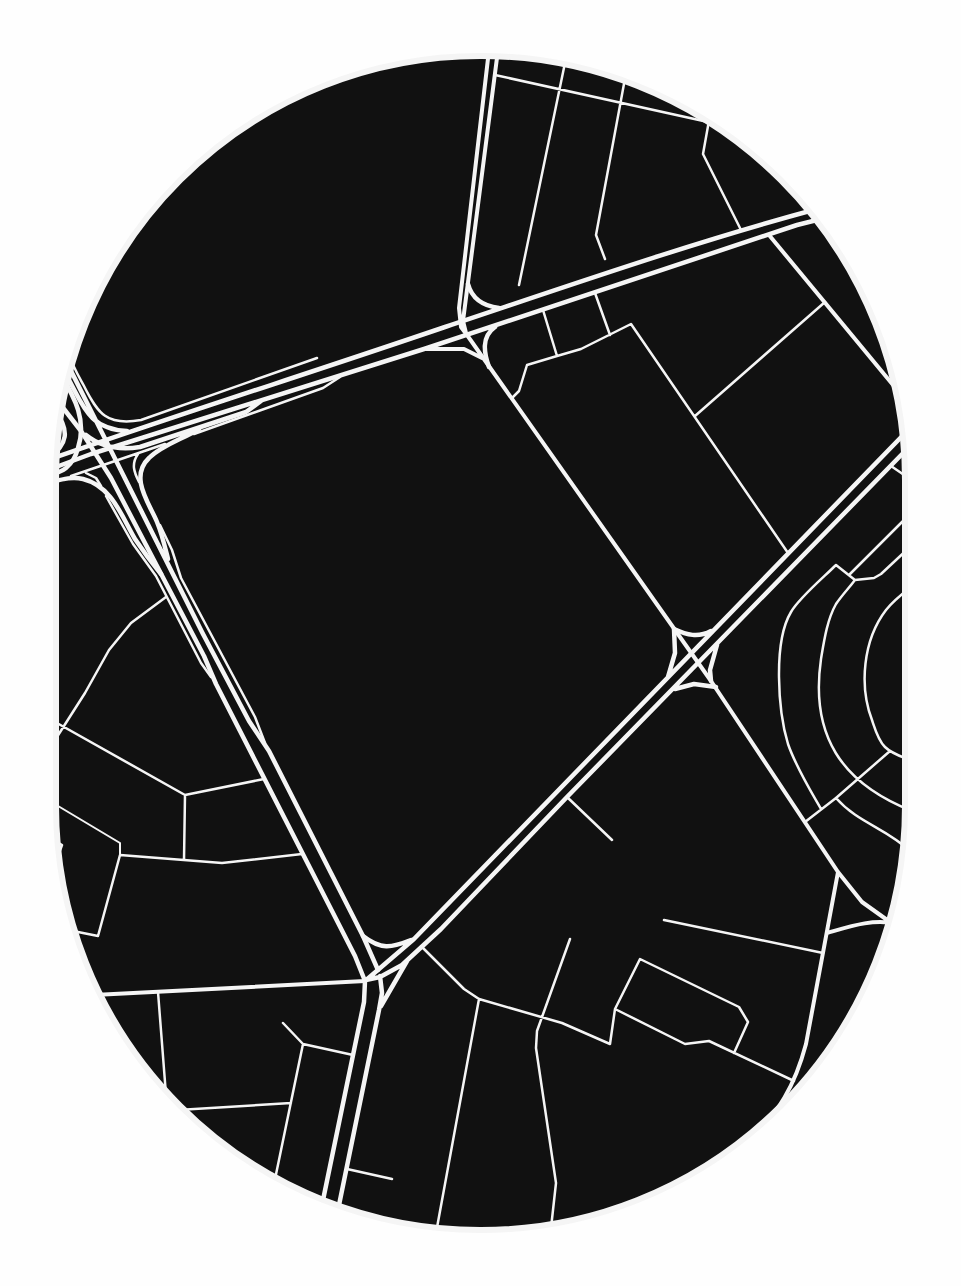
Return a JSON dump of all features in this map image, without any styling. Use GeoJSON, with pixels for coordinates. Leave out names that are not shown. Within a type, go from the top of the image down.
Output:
{"type":"FeatureCollection","features":[{"type":"Feature","properties":{"kind":"main road"},"geometry":{"type":"LineString","coordinates":[[57,457],[461,321],[741,230],[808,211]]}},
{"type":"Feature","properties":{"kind":"main road"},"geometry":{"type":"LineString","coordinates":[[56,467],[90,454],[424,349],[816,221]]}},
{"type":"Feature","properties":{"kind":"main road"},"geometry":{"type":"LineString","coordinates":[[468,284],[470,291],[479,301],[502,308]]}},
{"type":"Feature","properties":{"kind":"main road"},"geometry":{"type":"LineString","coordinates":[[489,367],[484,350],[485,343],[492,329],[498,325]]}},
{"type":"Feature","properties":{"kind":"main road"},"geometry":{"type":"LineString","coordinates":[[71,371],[203,634],[249,721],[268,751],[363,936],[378,970],[382,992],[339,1205]]}},
{"type":"Feature","properties":{"kind":"main road"},"geometry":{"type":"LineString","coordinates":[[68,382],[91,418],[108,428],[131,431]]}},
{"type":"Feature","properties":{"kind":"main road"},"geometry":{"type":"LineString","coordinates":[[56,473],[70,464],[76,455],[81,439],[81,416],[68,383]]}},
{"type":"Feature","properties":{"kind":"main road"},"geometry":{"type":"LineString","coordinates":[[81,431],[99,443],[126,449],[203,428],[246,412],[264,399]]}},
{"type":"Feature","properties":{"kind":"main road"},"geometry":{"type":"LineString","coordinates":[[63,407],[81,431],[118,491],[195,638],[216,684],[355,956],[365,981],[364,1002],[323,1199]]}},
{"type":"Feature","properties":{"kind":"main road"},"geometry":{"type":"LineString","coordinates":[[57,453],[64,444],[64,425],[61,420]]}},
{"type":"Feature","properties":{"kind":"main road"},"geometry":{"type":"LineString","coordinates":[[170,568],[160,530],[140,485],[141,471],[144,463],[155,453],[203,428]]}},
{"type":"Feature","properties":{"kind":"main road"},"geometry":{"type":"LineString","coordinates":[[365,981],[414,939],[902,436]]}},
{"type":"Feature","properties":{"kind":"main road"},"geometry":{"type":"LineString","coordinates":[[365,981],[380,977],[409,959],[441,929],[567,797],[904,452]]}},
{"type":"Feature","properties":{"kind":"main road"},"geometry":{"type":"LineString","coordinates":[[56,481],[77,478],[94,483],[104,490],[113,500],[137,542],[161,574]]}},
{"type":"Feature","properties":{"kind":"main road"},"geometry":{"type":"LineString","coordinates":[[666,680],[675,653],[674,629],[690,635],[699,635],[716,629]]}},
{"type":"Feature","properties":{"kind":"main road"},"geometry":{"type":"LineString","coordinates":[[711,681],[710,670],[717,644]]}},
{"type":"Feature","properties":{"kind":"main road"},"geometry":{"type":"LineString","coordinates":[[671,691],[685,685],[694,684],[716,687]]}},
{"type":"Feature","properties":{"kind":"main road"},"geometry":{"type":"LineString","coordinates":[[363,936],[383,947],[391,947],[414,939]]}},
{"type":"Feature","properties":{"kind":"main road"},"geometry":{"type":"LineString","coordinates":[[379,1010],[409,959]]}},
{"type":"Feature","properties":{"kind":"street"},"geometry":{"type":"LineString","coordinates":[[489,56],[460,302],[461,321],[467,335],[716,687],[838,872],[862,902],[888,921]]}},
{"type":"Feature","properties":{"kind":"street"},"geometry":{"type":"LineString","coordinates":[[461,321],[468,284],[497,57]]}},
{"type":"Feature","properties":{"kind":"street"},"geometry":{"type":"LineString","coordinates":[[519,284],[565,64]]}},
{"type":"Feature","properties":{"kind":"street"},"geometry":{"type":"LineString","coordinates":[[494,75],[706,122]]}},
{"type":"Feature","properties":{"kind":"street"},"geometry":{"type":"LineString","coordinates":[[605,259],[596,235],[624,82]]}},
{"type":"Feature","properties":{"kind":"street"},"geometry":{"type":"LineString","coordinates":[[708,123],[703,154],[741,230]]}},
{"type":"Feature","properties":{"kind":"street"},"geometry":{"type":"LineString","coordinates":[[769,235],[894,387]]}},
{"type":"Feature","properties":{"kind":"street"},"geometry":{"type":"LineString","coordinates":[[595,293],[610,335]]}},
{"type":"Feature","properties":{"kind":"street"},"geometry":{"type":"LineString","coordinates":[[694,416],[825,302]]}},
{"type":"Feature","properties":{"kind":"street"},"geometry":{"type":"LineString","coordinates":[[543,310],[557,356]]}},
{"type":"Feature","properties":{"kind":"street"},"geometry":{"type":"LineString","coordinates":[[512,398],[519,392],[527,365],[581,349],[631,324],[789,554]]}},
{"type":"Feature","properties":{"kind":"street"},"geometry":{"type":"LineString","coordinates":[[424,349],[464,349],[486,361]]}},
{"type":"Feature","properties":{"kind":"street"},"geometry":{"type":"LineString","coordinates":[[73,365],[98,412],[112,420],[130,422],[193,403],[317,358]]}},
{"type":"Feature","properties":{"kind":"street"},"geometry":{"type":"LineString","coordinates":[[56,481],[138,454],[203,428],[323,388],[347,373]]}},
{"type":"Feature","properties":{"kind":"street"},"geometry":{"type":"LineString","coordinates":[[138,454],[133,464],[135,473],[172,550],[181,578],[255,717],[268,751]]}},
{"type":"Feature","properties":{"kind":"street"},"geometry":{"type":"LineString","coordinates":[[891,466],[905,476]]}},
{"type":"Feature","properties":{"kind":"street"},"geometry":{"type":"LineString","coordinates":[[84,472],[96,478],[133,544],[156,576],[200,663],[216,684]]}},
{"type":"Feature","properties":{"kind":"street"},"geometry":{"type":"LineString","coordinates":[[849,575],[905,519]]}},
{"type":"Feature","properties":{"kind":"street"},"geometry":{"type":"LineString","coordinates":[[905,552],[882,574],[874,578],[855,580],[836,604],[824,644],[820,669],[819,698],[821,720],[828,739],[845,765],[858,780],[878,794],[905,807]]}},
{"type":"Feature","properties":{"kind":"street"},"geometry":{"type":"LineString","coordinates":[[821,809],[800,772],[788,744],[782,714],[780,688],[781,647],[787,619],[792,610],[836,564],[855,580]]}},
{"type":"Feature","properties":{"kind":"street"},"geometry":{"type":"LineString","coordinates":[[905,591],[896,598],[885,611],[876,628],[865,666],[864,688],[868,709],[877,735],[884,746],[890,751],[905,758]]}},
{"type":"Feature","properties":{"kind":"street"},"geometry":{"type":"LineString","coordinates":[[56,738],[85,693],[109,650],[131,623],[166,597]]}},
{"type":"Feature","properties":{"kind":"street"},"geometry":{"type":"LineString","coordinates":[[56,722],[185,795],[264,779]]}},
{"type":"Feature","properties":{"kind":"street"},"geometry":{"type":"LineString","coordinates":[[805,822],[858,780],[890,751]]}},
{"type":"Feature","properties":{"kind":"street"},"geometry":{"type":"LineString","coordinates":[[184,860],[185,795]]}},
{"type":"Feature","properties":{"kind":"street"},"geometry":{"type":"LineString","coordinates":[[567,797],[612,840]]}},
{"type":"Feature","properties":{"kind":"street"},"geometry":{"type":"LineString","coordinates":[[836,798],[852,814],[903,844]]}},
{"type":"Feature","properties":{"kind":"street"},"geometry":{"type":"LineString","coordinates":[[56,805],[120,843],[120,855],[98,936],[76,932]]}},
{"type":"Feature","properties":{"kind":"street"},"geometry":{"type":"LineString","coordinates":[[58,843],[62,845],[59,853]]}},
{"type":"Feature","properties":{"kind":"street"},"geometry":{"type":"LineString","coordinates":[[120,855],[222,863],[302,854]]}},
{"type":"Feature","properties":{"kind":"street"},"geometry":{"type":"LineString","coordinates":[[782,1102],[794,1081],[806,1044],[838,872]]}},
{"type":"Feature","properties":{"kind":"street"},"geometry":{"type":"LineString","coordinates":[[664,920],[823,953]]}},
{"type":"Feature","properties":{"kind":"street"},"geometry":{"type":"LineString","coordinates":[[826,933],[860,924],[888,922]]}},
{"type":"Feature","properties":{"kind":"street"},"geometry":{"type":"LineString","coordinates":[[551,1224],[556,1183],[536,1048],[537,1031],[570,939]]}},
{"type":"Feature","properties":{"kind":"street"},"geometry":{"type":"LineString","coordinates":[[422,947],[464,988],[479,999],[572,1026],[610,1044],[615,1009],[640,959],[739,1007],[748,1022],[734,1053]]}},
{"type":"Feature","properties":{"kind":"street"},"geometry":{"type":"LineString","coordinates":[[101,995],[365,981]]}},
{"type":"Feature","properties":{"kind":"street"},"geometry":{"type":"LineString","coordinates":[[158,992],[166,1089]]}},
{"type":"Feature","properties":{"kind":"street"},"geometry":{"type":"LineString","coordinates":[[437,1227],[479,999]]}},
{"type":"Feature","properties":{"kind":"street"},"geometry":{"type":"LineString","coordinates":[[615,1009],[685,1044],[709,1041],[794,1081]]}},
{"type":"Feature","properties":{"kind":"street"},"geometry":{"type":"LineString","coordinates":[[283,1022],[304,1044],[353,1055]]}},
{"type":"Feature","properties":{"kind":"street"},"geometry":{"type":"LineString","coordinates":[[275,1177],[304,1044]]}},
{"type":"Feature","properties":{"kind":"street"},"geometry":{"type":"LineString","coordinates":[[186,1110],[291,1103]]}},
{"type":"Feature","properties":{"kind":"street"},"geometry":{"type":"LineString","coordinates":[[346,1169],[392,1179]]}}]}
